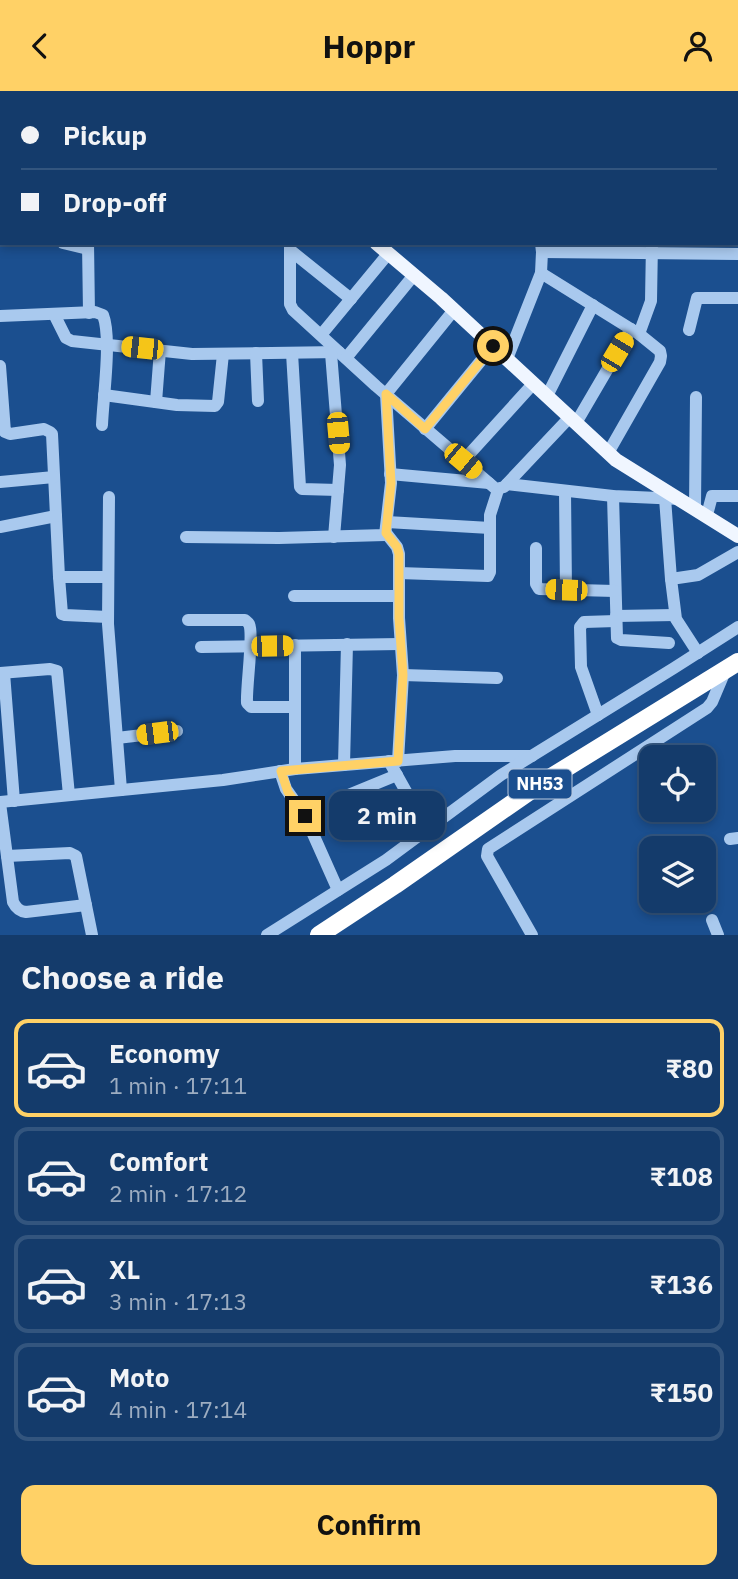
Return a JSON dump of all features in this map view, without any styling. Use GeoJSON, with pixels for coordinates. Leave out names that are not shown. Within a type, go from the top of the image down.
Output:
{"type":"FeatureCollection","features":[{"type":"Feature","properties":{"kind":"highway","name":"NH53"},"geometry":{"type":"LineString","coordinates":[[319,935],[540,784],[732,666]]}},
{"type":"Feature","properties":{"kind":"main road"},"geometry":{"type":"LineString","coordinates":[[378,245],[454,310],[616,460],[673,499],[701,512],[738,536]]}},
{"type":"Feature","properties":{"kind":"street"},"geometry":{"type":"LineString","coordinates":[[88,246],[89,313]]}},
{"type":"Feature","properties":{"kind":"street"},"geometry":{"type":"LineString","coordinates":[[290,247],[351,299]]}},
{"type":"Feature","properties":{"kind":"street"},"geometry":{"type":"LineString","coordinates":[[290,247],[292,307],[339,354],[425,429],[498,486]]}},
{"type":"Feature","properties":{"kind":"street"},"geometry":{"type":"LineString","coordinates":[[507,359],[541,273],[542,248],[652,248],[738,254]]}},
{"type":"Feature","properties":{"kind":"street"},"geometry":{"type":"LineString","coordinates":[[399,573],[488,576],[491,515],[498,486],[573,420],[635,331],[651,301],[652,248]]}},
{"type":"Feature","properties":{"kind":"street"},"geometry":{"type":"LineString","coordinates":[[321,335],[388,254]]}},
{"type":"Feature","properties":{"kind":"street"},"geometry":{"type":"LineString","coordinates":[[541,273],[635,331],[660,351],[660,362],[608,453]]}},
{"type":"Feature","properties":{"kind":"street"},"geometry":{"type":"LineString","coordinates":[[334,537],[340,465],[339,354],[414,275]]}},
{"type":"Feature","properties":{"kind":"street"},"geometry":{"type":"LineString","coordinates":[[689,330],[697,298],[738,297]]}},
{"type":"Feature","properties":{"kind":"street"},"geometry":{"type":"LineString","coordinates":[[547,396],[593,305]]}},
{"type":"Feature","properties":{"kind":"street"},"geometry":{"type":"LineString","coordinates":[[186,537],[383,536],[387,528],[390,474],[386,394],[454,310]]}},
{"type":"Feature","properties":{"kind":"street"},"geometry":{"type":"LineString","coordinates":[[0,316],[89,313],[103,315],[114,345],[102,425]]}},
{"type":"Feature","properties":{"kind":"street"},"geometry":{"type":"LineString","coordinates":[[54,314],[69,340],[198,354],[339,354]]}},
{"type":"Feature","properties":{"kind":"street"},"geometry":{"type":"LineString","coordinates":[[425,429],[493,346]]}},
{"type":"Feature","properties":{"kind":"street"},"geometry":{"type":"LineString","coordinates":[[156,402],[160,350]]}},
{"type":"Feature","properties":{"kind":"street"},"geometry":{"type":"LineString","coordinates":[[108,396],[215,407],[218,402],[223,353]]}},
{"type":"Feature","properties":{"kind":"street"},"geometry":{"type":"LineString","coordinates":[[256,353],[258,401]]}},
{"type":"Feature","properties":{"kind":"street"},"geometry":{"type":"LineString","coordinates":[[292,353],[300,487],[338,490]]}},
{"type":"Feature","properties":{"kind":"street"},"geometry":{"type":"LineString","coordinates":[[0,369],[5,432],[10,434],[44,429],[50,432],[62,614],[108,617]]}},
{"type":"Feature","properties":{"kind":"street"},"geometry":{"type":"LineString","coordinates":[[463,461],[533,384]]}},
{"type":"Feature","properties":{"kind":"street"},"geometry":{"type":"LineString","coordinates":[[696,397],[701,512]]}},
{"type":"Feature","properties":{"kind":"street"},"geometry":{"type":"LineString","coordinates":[[390,474],[498,486],[673,499],[671,579],[675,615],[698,653]]}},
{"type":"Feature","properties":{"kind":"street"},"geometry":{"type":"LineString","coordinates":[[0,482],[54,477]]}},
{"type":"Feature","properties":{"kind":"street"},"geometry":{"type":"LineString","coordinates":[[565,491],[566,590]]}},
{"type":"Feature","properties":{"kind":"street"},"geometry":{"type":"LineString","coordinates":[[613,496],[617,636],[619,639],[669,643]]}},
{"type":"Feature","properties":{"kind":"street"},"geometry":{"type":"LineString","coordinates":[[701,512],[712,496],[738,496]]}},
{"type":"Feature","properties":{"kind":"street"},"geometry":{"type":"LineString","coordinates":[[109,497],[108,617],[121,790]]}},
{"type":"Feature","properties":{"kind":"street"},"geometry":{"type":"LineString","coordinates":[[0,527],[56,516]]}},
{"type":"Feature","properties":{"kind":"street"},"geometry":{"type":"LineString","coordinates":[[387,528],[490,528]]}},
{"type":"Feature","properties":{"kind":"street"},"geometry":{"type":"LineString","coordinates":[[387,528],[398,549],[403,675],[393,761],[397,775],[427,829]]}},
{"type":"Feature","properties":{"kind":"street"},"geometry":{"type":"LineString","coordinates":[[536,548],[536,584],[539,589],[615,591]]}},
{"type":"Feature","properties":{"kind":"street"},"geometry":{"type":"LineString","coordinates":[[671,579],[698,575],[738,552]]}},
{"type":"Feature","properties":{"kind":"street"},"geometry":{"type":"LineString","coordinates":[[59,577],[108,577]]}},
{"type":"Feature","properties":{"kind":"street"},"geometry":{"type":"LineString","coordinates":[[294,596],[399,596]]}},
{"type":"Feature","properties":{"kind":"street"},"geometry":{"type":"LineString","coordinates":[[598,715],[580,663],[580,627],[584,622],[675,615]]}},
{"type":"Feature","properties":{"kind":"street"},"geometry":{"type":"LineString","coordinates":[[188,620],[248,622],[248,705],[295,707]]}},
{"type":"Feature","properties":{"kind":"street"},"geometry":{"type":"LineString","coordinates":[[267,935],[386,860],[498,777],[738,627]]}},
{"type":"Feature","properties":{"kind":"street"},"geometry":{"type":"LineString","coordinates":[[201,647],[400,643]]}},
{"type":"Feature","properties":{"kind":"street"},"geometry":{"type":"LineString","coordinates":[[344,765],[347,644]]}},
{"type":"Feature","properties":{"kind":"street"},"geometry":{"type":"LineString","coordinates":[[295,645],[295,769]]}},
{"type":"Feature","properties":{"kind":"street"},"geometry":{"type":"LineString","coordinates":[[530,934],[487,856],[488,849],[707,708],[732,666]]}},
{"type":"Feature","properties":{"kind":"street"},"geometry":{"type":"LineString","coordinates":[[14,801],[2,673],[50,669],[57,671],[69,795]]}},
{"type":"Feature","properties":{"kind":"street"},"geometry":{"type":"LineString","coordinates":[[403,675],[497,678]]}},
{"type":"Feature","properties":{"kind":"street"},"geometry":{"type":"LineString","coordinates":[[117,738],[177,731]]}},
{"type":"Feature","properties":{"kind":"street"},"geometry":{"type":"LineString","coordinates":[[86,905],[26,912],[15,907],[0,802],[223,780],[295,769],[455,756],[532,755]]}},
{"type":"Feature","properties":{"kind":"street"},"geometry":{"type":"LineString","coordinates":[[281,771],[286,789],[305,816],[338,890]]}},
{"type":"Feature","properties":{"kind":"street"},"geometry":{"type":"LineString","coordinates":[[341,798],[397,775]]}},
{"type":"Feature","properties":{"kind":"street"},"geometry":{"type":"LineString","coordinates":[[7,856],[74,854],[78,859],[92,935]]}},
{"type":"Feature","properties":{"kind":"street"},"geometry":{"type":"LineString","coordinates":[[712,920],[718,935]]}},
{"type":"Feature","properties":{"kind":"route"},"geometry":{"type":"LineString","coordinates":[[305,816],[285,787],[281,771],[398,761],[403,675],[399,618],[399,554],[386,533],[391,480],[386,394],[425,429],[493,346]]}}]}
